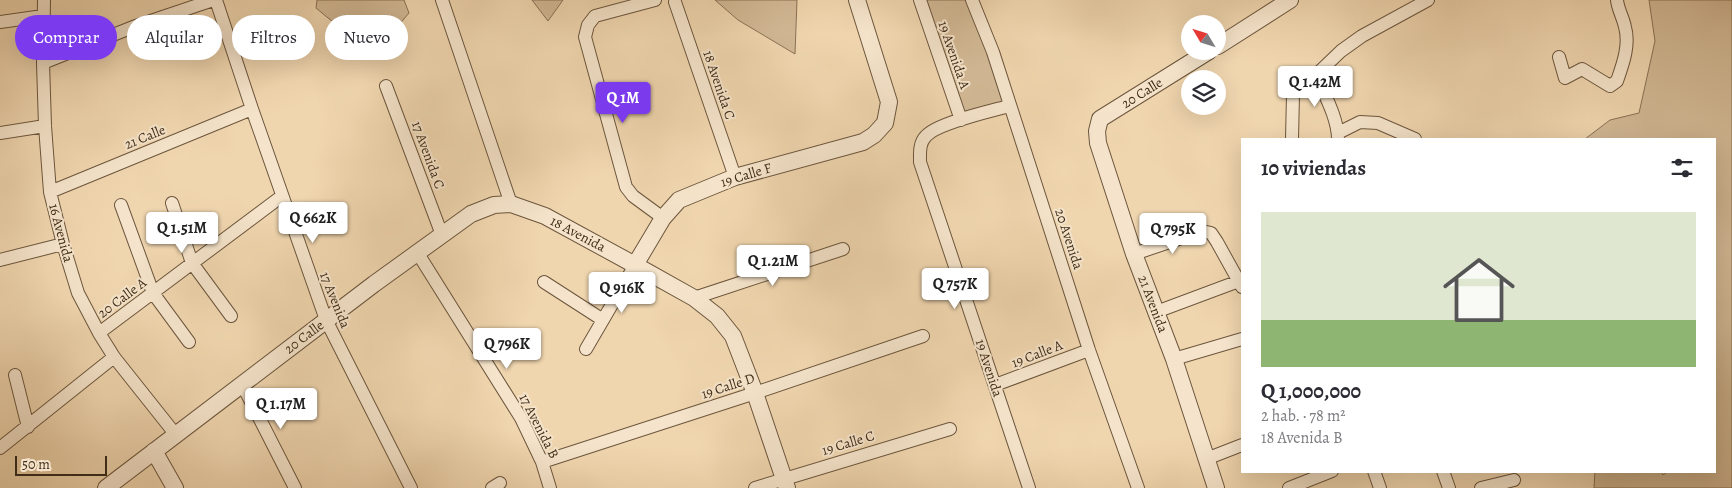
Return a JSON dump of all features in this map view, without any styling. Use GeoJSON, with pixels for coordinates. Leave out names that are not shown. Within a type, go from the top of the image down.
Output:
{"type":"FeatureCollection","features":[{"type":"Feature","properties":{"kind":"street","name":"16 Avenida"},"geometry":{"type":"LineString","coordinates":[[43,15],[44,0]]}},
{"type":"Feature","properties":{"kind":"street"},"geometry":{"type":"LineString","coordinates":[[43,63],[133,26],[215,0]]}},
{"type":"Feature","properties":{"kind":"street","name":"17 Avenida"},"geometry":{"type":"LineString","coordinates":[[215,0],[326,320],[411,488]]}},
{"type":"Feature","properties":{"kind":"street"},"geometry":{"type":"LineString","coordinates":[[442,0],[511,204]]}},
{"type":"Feature","properties":{"kind":"street"},"geometry":{"type":"LineString","coordinates":[[655,0],[595,16],[588,25],[585,37],[626,187],[633,196],[663,218]]}},
{"type":"Feature","properties":{"kind":"street","name":"19 Calle F"},"geometry":{"type":"LineString","coordinates":[[635,265],[663,218],[679,200],[735,178],[863,142],[874,135],[885,123],[889,102],[856,0]]}},
{"type":"Feature","properties":{"kind":"street","name":"19 Avenida A"},"geometry":{"type":"LineString","coordinates":[[920,0],[961,120]]}},
{"type":"Feature","properties":{"kind":"street","name":"20 Avenida"},"geometry":{"type":"LineString","coordinates":[[972,0],[993,52],[1089,350],[1138,488]]}},
{"type":"Feature","properties":{"kind":"street"},"geometry":{"type":"LineString","coordinates":[[1226,41],[1290,0]]}},
{"type":"Feature","properties":{"kind":"street"},"geometry":{"type":"LineString","coordinates":[[1292,138],[1293,95],[1298,83],[1316,75],[1341,51],[1362,36],[1428,0]]}},
{"type":"Feature","properties":{"kind":"street"},"geometry":{"type":"LineString","coordinates":[[1560,57],[1565,78],[1582,70],[1610,86],[1618,81],[1626,54],[1626,28],[1617,0]]}},
{"type":"Feature","properties":{"kind":"street","name":"18 Avenida C"},"geometry":{"type":"LineString","coordinates":[[675,2],[735,178]]}},
{"type":"Feature","properties":{"kind":"street"},"geometry":{"type":"LineString","coordinates":[[0,22],[15,20]]}},
{"type":"Feature","properties":{"kind":"street","name":"20 Calle"},"geometry":{"type":"LineString","coordinates":[[1100,119],[1195,60]]}},
{"type":"Feature","properties":{"kind":"street","name":"16 Avenida"},"geometry":{"type":"LineString","coordinates":[[43,63],[50,192],[78,293],[114,357],[176,435]]}},
{"type":"Feature","properties":{"kind":"street"},"geometry":{"type":"LineString","coordinates":[[1316,75],[1338,136],[1360,122],[1378,123],[1413,138]]}},
{"type":"Feature","properties":{"kind":"street","name":"17 Avenida C"},"geometry":{"type":"LineString","coordinates":[[386,86],[442,235]]}},
{"type":"Feature","properties":{"kind":"street"},"geometry":{"type":"LineString","coordinates":[[961,120],[1009,106]]}},
{"type":"Feature","properties":{"kind":"street","name":"21 Calle"},"geometry":{"type":"LineString","coordinates":[[50,192],[252,109]]}},
{"type":"Feature","properties":{"kind":"street","name":"21 Avenida"},"geometry":{"type":"LineString","coordinates":[[1100,119],[1097,131],[1098,143],[1134,254],[1174,359],[1216,488]]}},
{"type":"Feature","properties":{"kind":"street","name":"19 Avenida"},"geometry":{"type":"LineString","coordinates":[[961,120],[927,135],[921,143],[920,162],[1028,488]]}},
{"type":"Feature","properties":{"kind":"street"},"geometry":{"type":"LineString","coordinates":[[0,133],[45,126]]}},
{"type":"Feature","properties":{"kind":"street","name":"20 Calle A"},"geometry":{"type":"LineString","coordinates":[[99,333],[282,196]]}},
{"type":"Feature","properties":{"kind":"street"},"geometry":{"type":"LineString","coordinates":[[172,203],[192,263],[232,316]]}},
{"type":"Feature","properties":{"kind":"street","name":"20 Calle"},"geometry":{"type":"LineString","coordinates":[[106,488],[416,252],[471,214],[494,205],[511,204]]}},
{"type":"Feature","properties":{"kind":"street","name":"18 Avenida"},"geometry":{"type":"LineString","coordinates":[[511,204],[545,216],[694,298],[717,316],[733,336],[786,483]]}},
{"type":"Feature","properties":{"kind":"street"},"geometry":{"type":"LineString","coordinates":[[121,206],[153,293],[189,342]]}},
{"type":"Feature","properties":{"kind":"street"},"geometry":{"type":"LineString","coordinates":[[1134,254],[1202,231],[1211,233],[1241,284],[1156,312]]}},
{"type":"Feature","properties":{"kind":"street"},"geometry":{"type":"LineString","coordinates":[[0,260],[63,244]]}},
{"type":"Feature","properties":{"kind":"street"},"geometry":{"type":"LineString","coordinates":[[694,298],[843,249]]}},
{"type":"Feature","properties":{"kind":"street","name":"17 Avenida B"},"geometry":{"type":"LineString","coordinates":[[416,252],[521,418],[542,462],[550,488]]}},
{"type":"Feature","properties":{"kind":"street"},"geometry":{"type":"LineString","coordinates":[[586,349],[635,265]]}},
{"type":"Feature","properties":{"kind":"street"},"geometry":{"type":"LineString","coordinates":[[544,282],[603,320]]}},
{"type":"Feature","properties":{"kind":"street","name":"19 Calle D"},"geometry":{"type":"LineString","coordinates":[[542,462],[923,336]]}},
{"type":"Feature","properties":{"kind":"street"},"geometry":{"type":"LineString","coordinates":[[1174,359],[1241,338]]}},
{"type":"Feature","properties":{"kind":"street","name":"19 Calle A"},"geometry":{"type":"LineString","coordinates":[[995,385],[1089,350]]}},
{"type":"Feature","properties":{"kind":"street"},"geometry":{"type":"LineString","coordinates":[[0,448],[114,357]]}},
{"type":"Feature","properties":{"kind":"street"},"geometry":{"type":"LineString","coordinates":[[15,375],[28,427]]}},
{"type":"Feature","properties":{"kind":"street"},"geometry":{"type":"LineString","coordinates":[[242,384],[294,488]]}},
{"type":"Feature","properties":{"kind":"street","name":"19 Calle C"},"geometry":{"type":"LineString","coordinates":[[755,488],[786,483],[950,429]]}},
{"type":"Feature","properties":{"kind":"street"},"geometry":{"type":"LineString","coordinates":[[1206,459],[1241,445]]}},
{"type":"Feature","properties":{"kind":"street"},"geometry":{"type":"LineString","coordinates":[[154,451],[174,488]]}},
{"type":"Feature","properties":{"kind":"street"},"geometry":{"type":"LineString","coordinates":[[1289,488],[1327,473]]}},
{"type":"Feature","properties":{"kind":"street"},"geometry":{"type":"LineString","coordinates":[[1375,473],[1380,488]]}},
{"type":"Feature","properties":{"kind":"street"},"geometry":{"type":"LineString","coordinates":[[1445,473],[1449,488]]}},
{"type":"Feature","properties":{"kind":"street"},"geometry":{"type":"LineString","coordinates":[[1481,488],[1514,480]]}},
{"type":"Feature","properties":{"kind":"shaded area"},"geometry":{"type":"Polygon","coordinates":[[[317,0],[404,0],[409,13],[407,15],[325,15],[316,8],[317,0]]]}},
{"type":"Feature","properties":{"kind":"shaded area"},"geometry":{"type":"Polygon","coordinates":[[[532,0],[563,0],[548,21],[532,0]]]}},
{"type":"Feature","properties":{"kind":"shaded area"},"geometry":{"type":"Polygon","coordinates":[[[715,0],[797,0],[795,54],[738,20],[715,0]]]}},
{"type":"Feature","properties":{"kind":"shaded area"},"geometry":{"type":"Polygon","coordinates":[[[920,0],[972,0],[1009,106],[961,120],[920,0]]]}},
{"type":"Feature","properties":{"kind":"shaded area"},"geometry":{"type":"Polygon","coordinates":[[[1649,0],[1732,0],[1732,488],[1594,488],[1595,473],[1662,473],[1663,475],[1666,473],[1716,473],[1716,138],[1586,138],[1610,120],[1639,113],[1655,41],[1649,0]]]}}]}
